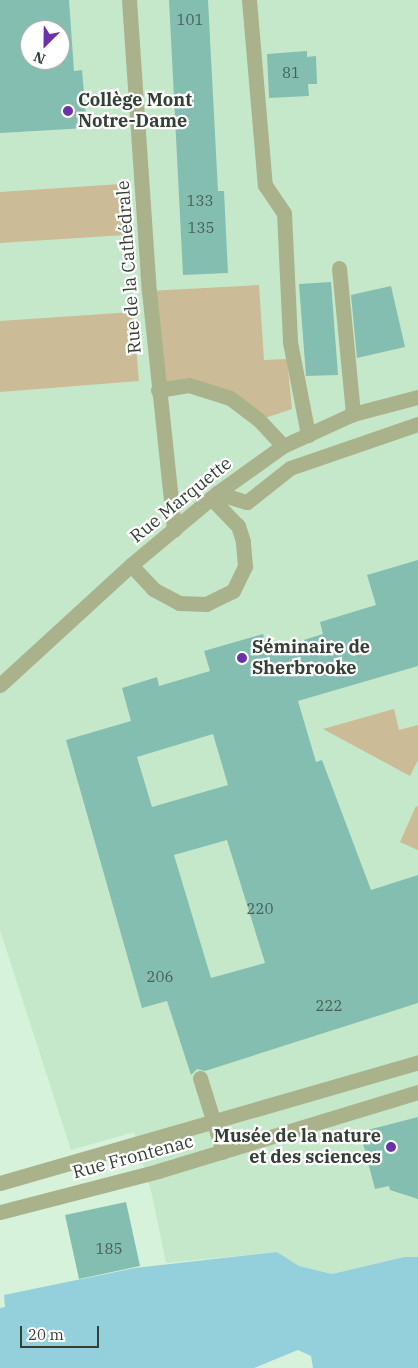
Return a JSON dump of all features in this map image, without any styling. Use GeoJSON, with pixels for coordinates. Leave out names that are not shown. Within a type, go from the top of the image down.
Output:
{"type":"FeatureCollection","features":[{"type":"Feature","properties":{"kind":"street","name":"Rue de la Cathédrale"},"geometry":{"type":"LineString","coordinates":[[129,0],[158,390],[174,530]]}},
{"type":"Feature","properties":{"kind":"street"},"geometry":{"type":"LineString","coordinates":[[249,0],[265,185],[284,213],[290,342],[308,434]]}},
{"type":"Feature","properties":{"kind":"street"},"geometry":{"type":"LineString","coordinates":[[339,268],[353,414]]}},
{"type":"Feature","properties":{"kind":"street"},"geometry":{"type":"LineString","coordinates":[[158,390],[190,385],[230,398],[259,420],[283,446]]}},
{"type":"Feature","properties":{"kind":"street","name":"Rue Marquette"},"geometry":{"type":"LineString","coordinates":[[0,686],[131,565],[214,496],[283,446],[353,414],[418,396]]}},
{"type":"Feature","properties":{"kind":"street"},"geometry":{"type":"LineString","coordinates":[[214,496],[247,502],[290,468],[418,424]]}},
{"type":"Feature","properties":{"kind":"street"},"geometry":{"type":"LineString","coordinates":[[131,565],[153,589],[179,603],[206,604],[233,591],[245,566],[243,541],[238,526],[214,496]]}},
{"type":"Feature","properties":{"kind":"street","name":"Rue Frontenac"},"geometry":{"type":"LineString","coordinates":[[0,1182],[418,1062]]}},
{"type":"Feature","properties":{"kind":"street"},"geometry":{"type":"LineString","coordinates":[[200,1078],[223,1152]]}},
{"type":"Feature","properties":{"kind":"street","name":"Rue Frontenac"},"geometry":{"type":"LineString","coordinates":[[0,1212],[223,1152],[418,1092]]}},
{"type":"Feature","properties":{"kind":"shaded area"},"geometry":{"type":"Polygon","coordinates":[[[0,0],[418,0],[418,1257],[404,1257],[332,1274],[299,1266],[277,1252],[166,1263],[152,1195],[134,1132],[71,1150],[0,930],[0,0]]]}},
{"type":"Feature","properties":{"kind":"shaded area"},"geometry":{"type":"Polygon","coordinates":[[[121,184],[125,235],[0,243],[0,192],[121,184]]]}},
{"type":"Feature","properties":{"kind":"shaded area"},"geometry":{"type":"Polygon","coordinates":[[[259,285],[264,360],[287,359],[292,409],[259,420],[190,385],[158,390],[149,291],[259,285]]]}},
{"type":"Feature","properties":{"kind":"shaded area"},"geometry":{"type":"Polygon","coordinates":[[[133,312],[139,381],[0,392],[0,321],[133,312]]]}},
{"type":"Feature","properties":{"kind":"shaded area"},"geometry":{"type":"Polygon","coordinates":[[[394,709],[399,730],[418,725],[418,760],[410,776],[323,729],[394,709]]]}},
{"type":"Feature","properties":{"kind":"shaded area"},"geometry":{"type":"Polygon","coordinates":[[[416,806],[418,807],[418,850],[400,842],[416,806]]]}},
{"type":"Feature","properties":{"kind":"water"},"geometry":{"type":"Polygon","coordinates":[[[277,1252],[299,1266],[332,1274],[404,1257],[418,1257],[418,1368],[313,1368],[311,1356],[298,1350],[254,1368],[0,1368],[0,1308],[5,1307],[4,1295],[135,1268],[277,1252]]]}},
{"type":"Feature","properties":{"kind":"building"},"geometry":{"type":"Polygon","coordinates":[[[0,0],[69,0],[74,71],[82,70],[87,128],[0,133],[0,0]]]}},
{"type":"Feature","properties":{"kind":"building"},"geometry":{"type":"Polygon","coordinates":[[[169,0],[208,0],[218,191],[224,191],[228,273],[183,275],[169,0]]]}},
{"type":"Feature","properties":{"kind":"building"},"geometry":{"type":"Polygon","coordinates":[[[307,51],[307,57],[316,56],[317,84],[308,84],[309,96],[269,98],[267,54],[307,51]]]}},
{"type":"Feature","properties":{"kind":"building"},"geometry":{"type":"Polygon","coordinates":[[[331,282],[338,375],[306,376],[299,284],[331,282]]]}},
{"type":"Feature","properties":{"kind":"building"},"geometry":{"type":"Polygon","coordinates":[[[391,286],[405,347],[357,358],[351,295],[391,286]]]}},
{"type":"Feature","properties":{"kind":"building"},"geometry":{"type":"Polygon","coordinates":[[[418,560],[418,666],[298,701],[316,762],[322,760],[371,890],[418,875],[418,1003],[205,1071],[197,1069],[191,1075],[167,1001],[142,1008],[66,740],[131,721],[122,688],[157,677],[159,686],[210,671],[204,651],[263,634],[268,651],[323,634],[320,622],[376,605],[367,575],[418,560]],[[213,734],[137,757],[152,807],[228,785],[213,734]],[[227,840],[174,855],[211,978],[265,963],[227,840]]]}},
{"type":"Feature","properties":{"kind":"building","name":"Musée de la nature et des sciences"},"geometry":{"type":"Polygon","coordinates":[[[418,1117],[418,1199],[390,1190],[389,1186],[375,1189],[360,1132],[418,1117]]]}},
{"type":"Feature","properties":{"kind":"building"},"geometry":{"type":"Polygon","coordinates":[[[126,1202],[140,1266],[79,1279],[65,1215],[126,1202]]]}},
{"type":"Feature","properties":{"kind":"place","name":"Collège Mont Notre-Dame"},"geometry":{"type":"Point","coordinates":[68,111]}},
{"type":"Feature","properties":{"kind":"place","name":"Séminaire de Sherbrooke"},"geometry":{"type":"Point","coordinates":[242,658]}},
{"type":"Feature","properties":{"kind":"place","name":"Musée de la nature et des sciences"},"geometry":{"type":"Point","coordinates":[391,1147]}}]}
